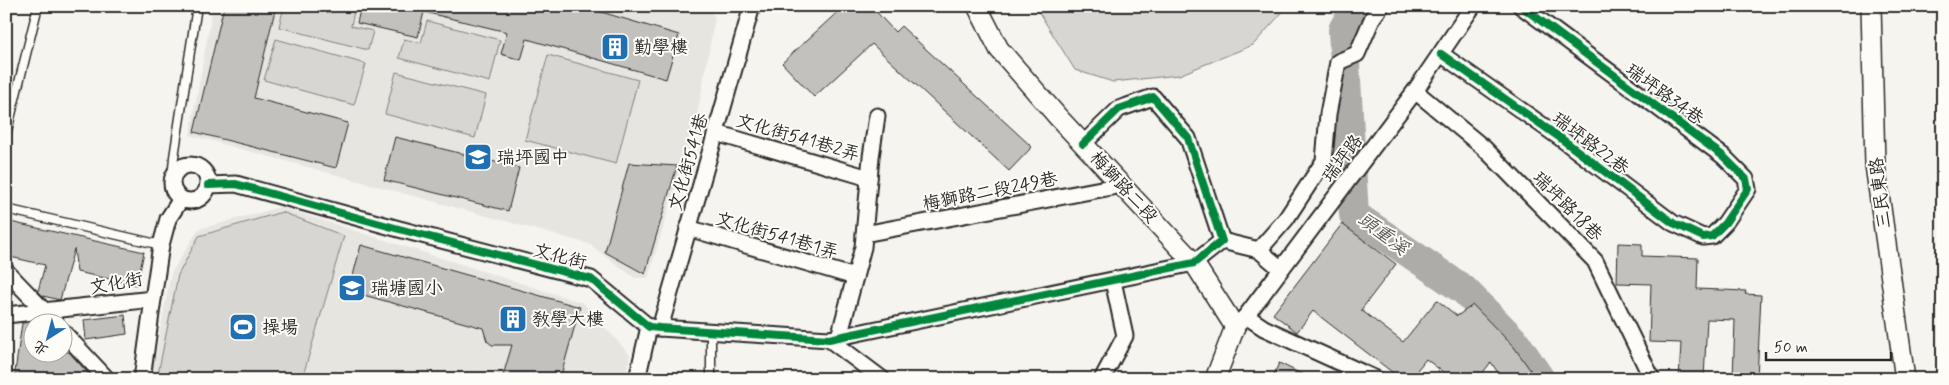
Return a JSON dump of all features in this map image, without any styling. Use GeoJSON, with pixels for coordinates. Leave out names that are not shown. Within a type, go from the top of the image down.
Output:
{"type":"FeatureCollection","features":[{"type":"Feature","properties":{"kind":"street","name":"文化街541巷"},"geometry":{"type":"LineString","coordinates":[[637,379],[688,228],[752,6]]}},
{"type":"Feature","properties":{"kind":"street","name":"梅獅路二段"},"geometry":{"type":"LineString","coordinates":[[977,6],[999,49],[1083,144],[1194,263],[1241,321]]}},
{"type":"Feature","properties":{"kind":"street"},"geometry":{"type":"LineString","coordinates":[[1259,250],[1286,219],[1324,161],[1328,114],[1338,62],[1357,54],[1373,17],[1381,6]]}},
{"type":"Feature","properties":{"kind":"street","name":"瑞坪路"},"geometry":{"type":"LineString","coordinates":[[1241,321],[1415,92],[1473,6]]}},
{"type":"Feature","properties":{"kind":"street","name":"瑞坪路34巷"},"geometry":{"type":"LineString","coordinates":[[1521,6],[1723,156],[1746,179],[1748,189],[1724,223]]}},
{"type":"Feature","properties":{"kind":"street","name":"三民東路"},"geometry":{"type":"LineString","coordinates":[[1870,6],[1875,165],[1905,379]]}},
{"type":"Feature","properties":{"kind":"street","name":"瑞坪路22巷"},"geometry":{"type":"LineString","coordinates":[[1441,54],[1559,137],[1673,223],[1702,237],[1712,236],[1724,223]]}},
{"type":"Feature","properties":{"kind":"street","name":"瑞坪路18巷"},"geometry":{"type":"LineString","coordinates":[[1415,92],[1484,148],[1595,261],[1652,379]]}},
{"type":"Feature","properties":{"kind":"street"},"geometry":{"type":"LineString","coordinates":[[1083,144],[1119,108],[1153,97],[1188,138],[1222,241]]}},
{"type":"Feature","properties":{"kind":"street"},"geometry":{"type":"LineString","coordinates":[[834,338],[863,247],[877,116]]}},
{"type":"Feature","properties":{"kind":"street","name":"文化街541巷2弄"},"geometry":{"type":"LineString","coordinates":[[716,133],[869,178]]}},
{"type":"Feature","properties":{"kind":"street"},"geometry":{"type":"LineString","coordinates":[[190,165],[200,169],[205,174],[208,185],[206,191],[198,199],[192,201],[181,199],[173,190],[172,178],[179,169],[190,165]]}},
{"type":"Feature","properties":{"kind":"street","name":"文化街"},"geometry":{"type":"LineString","coordinates":[[208,185],[236,184],[591,279],[655,328]]}},
{"type":"Feature","properties":{"kind":"street","name":"梅獅路二段249巷"},"geometry":{"type":"LineString","coordinates":[[864,234],[1122,185]]}},
{"type":"Feature","properties":{"kind":"street","name":"文化街"},"geometry":{"type":"LineString","coordinates":[[72,313],[152,299],[161,245],[168,219],[181,199]]}},
{"type":"Feature","properties":{"kind":"street","name":"文化街541巷1弄"},"geometry":{"type":"LineString","coordinates":[[688,228],[855,277]]}},
{"type":"Feature","properties":{"kind":"street"},"geometry":{"type":"LineString","coordinates":[[1222,241],[1259,250],[1281,269]]}},
{"type":"Feature","properties":{"kind":"street"},"geometry":{"type":"LineString","coordinates":[[655,328],[834,338],[1194,263],[1222,241]]}},
{"type":"Feature","properties":{"kind":"street"},"geometry":{"type":"LineString","coordinates":[[6,271],[45,312]]}},
{"type":"Feature","properties":{"kind":"street"},"geometry":{"type":"LineString","coordinates":[[1102,379],[1125,336],[1113,281]]}},
{"type":"Feature","properties":{"kind":"street"},"geometry":{"type":"LineString","coordinates":[[142,379],[152,299]]}},
{"type":"Feature","properties":{"kind":"street","name":"文化街"},"geometry":{"type":"LineString","coordinates":[[6,316],[22,316]]}},
{"type":"Feature","properties":{"kind":"street"},"geometry":{"type":"LineString","coordinates":[[1215,379],[1241,321],[1264,328],[1376,379]]}},
{"type":"Feature","properties":{"kind":"street"},"geometry":{"type":"LineString","coordinates":[[834,338],[882,379]]}},
{"type":"Feature","properties":{"kind":"street"},"geometry":{"type":"LineString","coordinates":[[72,342],[107,379]]}},
{"type":"Feature","properties":{"kind":"lane"},"geometry":{"type":"LineString","coordinates":[[6,135],[38,6]]}},
{"type":"Feature","properties":{"kind":"lane"},"geometry":{"type":"LineString","coordinates":[[172,178],[197,6]]}},
{"type":"Feature","properties":{"kind":"lane"},"geometry":{"type":"LineString","coordinates":[[6,209],[161,245]]}},
{"type":"Feature","properties":{"kind":"lane"},"geometry":{"type":"LineString","coordinates":[[710,331],[711,379]]}},
{"type":"Feature","properties":{"kind":"shaded area","name":"瑞坪國中"},"geometry":{"type":"Polygon","coordinates":[[[213,6],[706,6],[715,17],[698,110],[648,278],[635,278],[589,244],[190,135],[213,6]]]}},
{"type":"Feature","properties":{"kind":"shaded area"},"geometry":{"type":"Polygon","coordinates":[[[284,6],[355,6],[351,26],[373,31],[368,50],[279,27],[284,6]]]}},
{"type":"Feature","properties":{"kind":"shaded area"},"geometry":{"type":"Polygon","coordinates":[[[1035,6],[1288,6],[1253,45],[1179,75],[1113,82],[1075,70],[1035,6]]]}},
{"type":"Feature","properties":{"kind":"shaded area"},"geometry":{"type":"Polygon","coordinates":[[[427,21],[500,40],[490,82],[399,58],[404,39],[421,43],[427,21]]]}},
{"type":"Feature","properties":{"kind":"shaded area"},"geometry":{"type":"Polygon","coordinates":[[[276,39],[366,64],[354,105],[264,80],[276,39]]]}},
{"type":"Feature","properties":{"kind":"shaded area"},"geometry":{"type":"Polygon","coordinates":[[[548,55],[638,80],[616,164],[525,140],[548,55]]]}},
{"type":"Feature","properties":{"kind":"shaded area"},"geometry":{"type":"Polygon","coordinates":[[[396,72],[486,95],[475,138],[385,114],[396,72]]]}},
{"type":"Feature","properties":{"kind":"shaded area","name":"瑞塘國小"},"geometry":{"type":"Polygon","coordinates":[[[280,207],[583,303],[630,355],[624,379],[151,379],[171,273],[199,229],[280,207]]]}},
{"type":"Feature","properties":{"kind":"shaded area","name":"操場"},"geometry":{"type":"Polygon","coordinates":[[[282,212],[344,236],[302,379],[157,379],[178,275],[199,236],[282,212]]]}},
{"type":"Feature","properties":{"kind":"building"},"geometry":{"type":"Polygon","coordinates":[[[224,6],[276,6],[254,98],[348,123],[336,168],[194,132],[224,6]]]}},
{"type":"Feature","properties":{"kind":"building","name":"勤學樓"},"geometry":{"type":"Polygon","coordinates":[[[361,6],[581,6],[679,35],[666,79],[527,39],[521,60],[501,54],[507,32],[424,12],[418,37],[357,23],[361,6]]]}},
{"type":"Feature","properties":{"kind":"building"},"geometry":{"type":"Polygon","coordinates":[[[844,6],[871,6],[895,32],[901,26],[1032,147],[1009,171],[872,44],[814,97],[782,63],[844,6]]]}},
{"type":"Feature","properties":{"kind":"building"},"geometry":{"type":"Polygon","coordinates":[[[395,137],[519,168],[508,211],[384,180],[395,137]]]}},
{"type":"Feature","properties":{"kind":"building"},"geometry":{"type":"Polygon","coordinates":[[[629,163],[677,166],[645,274],[605,252],[629,163]]]}},
{"type":"Feature","properties":{"kind":"building"},"geometry":{"type":"Polygon","coordinates":[[[6,221],[144,252],[137,285],[77,272],[74,249],[60,300],[43,296],[38,291],[45,265],[6,256],[6,221]]]}},
{"type":"Feature","properties":{"kind":"building"},"geometry":{"type":"Polygon","coordinates":[[[1342,224],[1396,264],[1361,310],[1403,342],[1437,300],[1457,316],[1473,305],[1514,347],[1531,371],[1518,379],[1502,379],[1491,362],[1478,379],[1452,379],[1426,359],[1410,379],[1401,379],[1313,311],[1297,332],[1273,314],[1342,224]]]}},
{"type":"Feature","properties":{"kind":"building"},"geometry":{"type":"Polygon","coordinates":[[[1618,243],[1642,244],[1642,256],[1698,258],[1697,289],[1746,291],[1745,294],[1761,295],[1757,379],[1733,379],[1735,320],[1707,319],[1704,379],[1679,379],[1681,343],[1649,342],[1651,284],[1617,283],[1618,243]]]}},
{"type":"Feature","properties":{"kind":"building","name":"教學大樓"},"geometry":{"type":"Polygon","coordinates":[[[361,245],[580,307],[560,379],[502,379],[512,345],[492,345],[487,341],[483,328],[349,291],[361,245]]]}},
{"type":"Feature","properties":{"kind":"building"},"geometry":{"type":"Polygon","coordinates":[[[125,315],[127,334],[86,340],[84,320],[125,315]]]}},
{"type":"Feature","properties":{"kind":"building"},"geometry":{"type":"Polygon","coordinates":[[[22,323],[22,362],[72,362],[72,355],[93,379],[14,379],[22,323]]]}},
{"type":"Feature","properties":{"kind":"building"},"geometry":{"type":"Polygon","coordinates":[[[1279,363],[1312,379],[1272,379],[1279,363]]]}},
{"type":"Feature","properties":{"kind":"waterway","name":"頭重溪"},"geometry":{"type":"LineString","coordinates":[[1356,6],[1343,30],[1354,215],[1464,290],[1515,342],[1540,379]]}},
{"type":"Feature","properties":{"kind":"cycle path"},"geometry":{"type":"LineString","coordinates":[[1441,54],[1559,137],[1673,223],[1703,237],[1712,236],[1725,223],[1748,189],[1746,179],[1723,156],[1521,6]]}},
{"type":"Feature","properties":{"kind":"cycle path"},"geometry":{"type":"LineString","coordinates":[[208,185],[236,184],[591,279],[649,327],[829,339],[1194,263],[1222,241],[1188,138],[1153,97],[1119,109],[1083,144]]}},
{"type":"Feature","properties":{"kind":"place","name":"勤學樓"},"geometry":{"type":"Point","coordinates":[615,47]}},
{"type":"Feature","properties":{"kind":"place","name":"瑞坪國中"},"geometry":{"type":"Point","coordinates":[478,157]}},
{"type":"Feature","properties":{"kind":"place","name":"瑞塘國小"},"geometry":{"type":"Point","coordinates":[352,288]}},
{"type":"Feature","properties":{"kind":"place","name":"教學大樓"},"geometry":{"type":"Point","coordinates":[513,319]}},
{"type":"Feature","properties":{"kind":"place","name":"操場"},"geometry":{"type":"Point","coordinates":[243,327]}}]}
